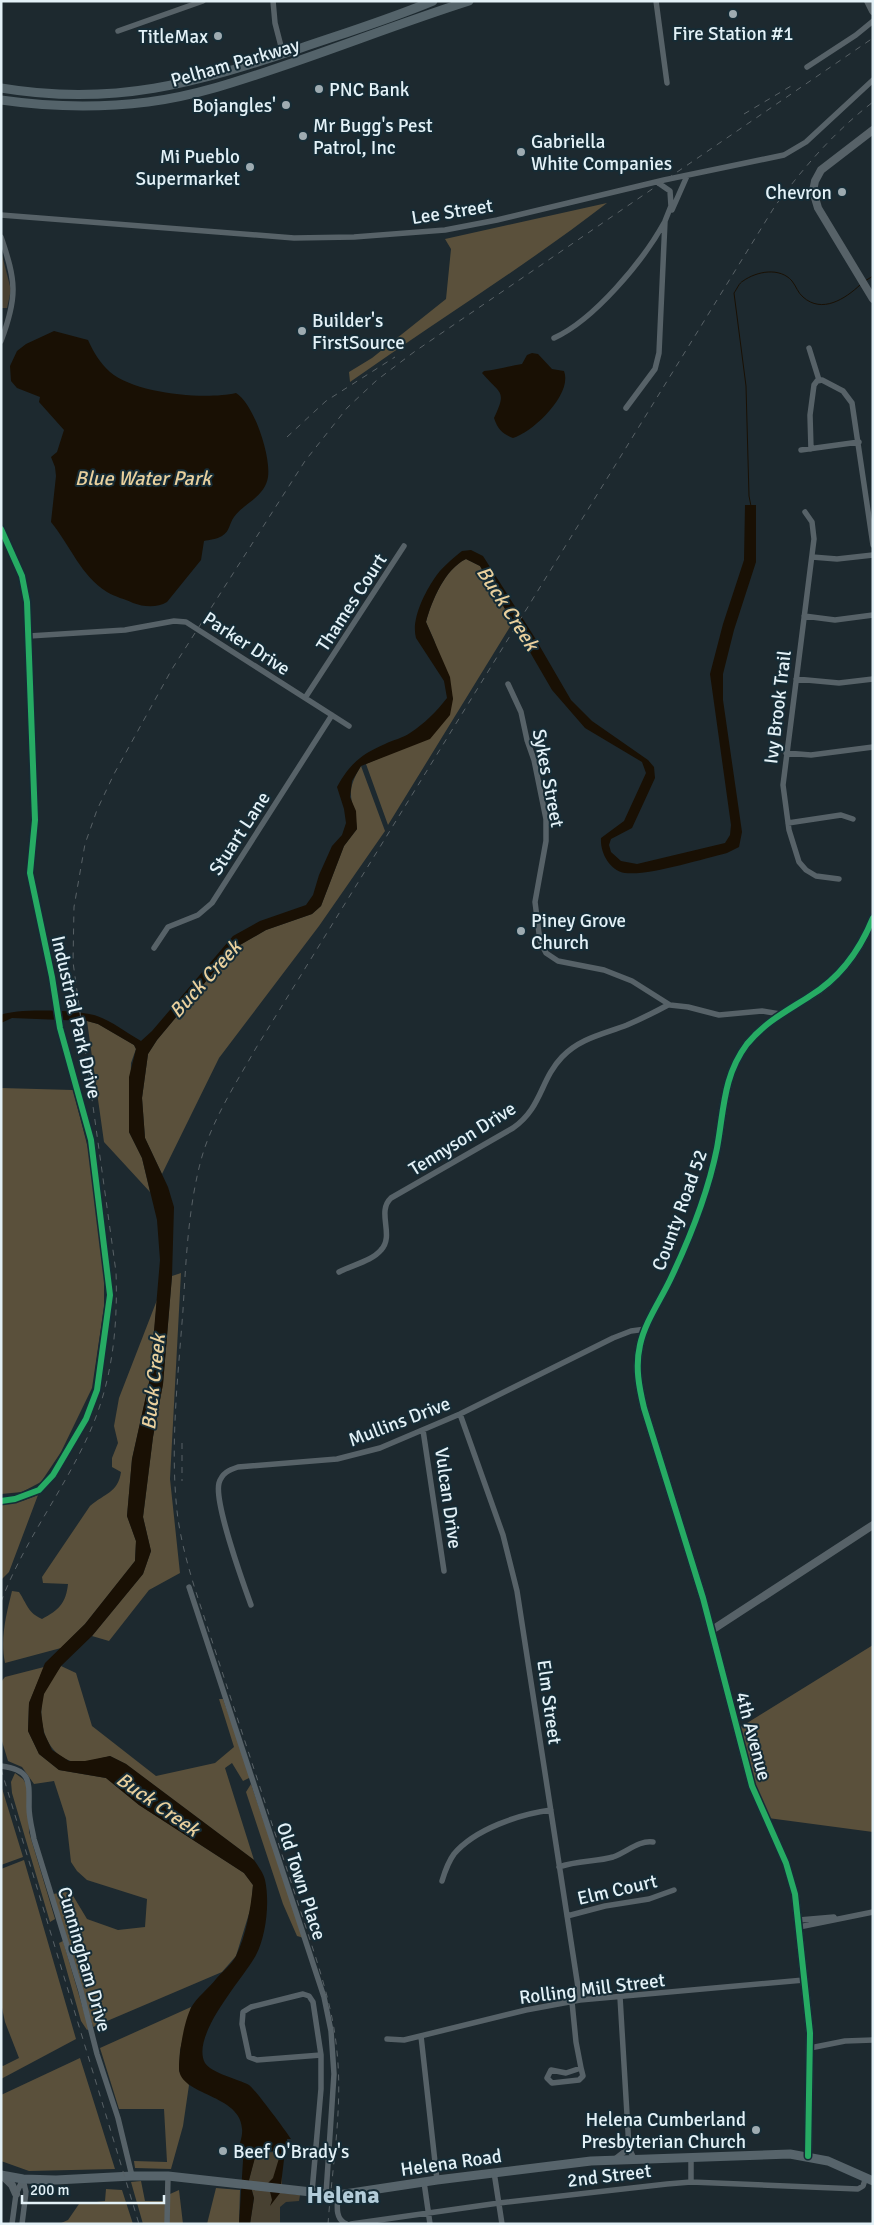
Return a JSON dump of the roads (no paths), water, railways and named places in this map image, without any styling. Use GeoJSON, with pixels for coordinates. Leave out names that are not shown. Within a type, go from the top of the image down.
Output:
{"type":"FeatureCollection","features":[{"type":"Feature","properties":{"kind":"main road","name":"Pelham Parkway"},"geometry":{"type":"LineString","coordinates":[[1,88],[61,95],[130,92],[179,85],[232,71],[433,1]]}},
{"type":"Feature","properties":{"kind":"main road","name":"Pelham Parkway"},"geometry":{"type":"LineString","coordinates":[[1,100],[65,107],[130,104],[185,96],[232,84],[286,66],[469,1]]}},
{"type":"Feature","properties":{"kind":"main road"},"geometry":{"type":"LineString","coordinates":[[400,13],[403,24]]}},
{"type":"Feature","properties":{"kind":"main road"},"geometry":{"type":"LineString","coordinates":[[336,36],[339,47]]}},
{"type":"Feature","properties":{"kind":"main road"},"geometry":{"type":"LineString","coordinates":[[283,54],[286,66]]}},
{"type":"Feature","properties":{"kind":"main road"},"geometry":{"type":"LineString","coordinates":[[232,71],[232,84]]}},
{"type":"Feature","properties":{"kind":"main road"},"geometry":{"type":"LineString","coordinates":[[130,92],[130,104]]}},
{"type":"Feature","properties":{"kind":"main road","name":"Helena Road"},"geometry":{"type":"LineString","coordinates":[[1,2175],[23,2179],[56,2180],[168,2176],[338,2195],[494,2172],[634,2158],[772,2154],[808,2156],[828,2161],[870,2179]]}},
{"type":"Feature","properties":{"kind":"street"},"geometry":{"type":"LineString","coordinates":[[118,31],[203,1]]}},
{"type":"Feature","properties":{"kind":"street"},"geometry":{"type":"LineString","coordinates":[[274,1],[275,23],[283,54]]}},
{"type":"Feature","properties":{"kind":"street"},"geometry":{"type":"LineString","coordinates":[[656,1],[667,83]]}},
{"type":"Feature","properties":{"kind":"street"},"geometry":{"type":"LineString","coordinates":[[868,1],[873,11]]}},
{"type":"Feature","properties":{"kind":"street"},"geometry":{"type":"LineString","coordinates":[[807,67],[856,35],[873,21]]}},
{"type":"Feature","properties":{"kind":"street","name":"Lee Street"},"geometry":{"type":"LineString","coordinates":[[1,216],[311,238],[421,232],[474,225],[657,182],[778,157],[794,151],[815,135],[873,80]]}},
{"type":"Feature","properties":{"kind":"street"},"geometry":{"type":"LineString","coordinates":[[873,130],[821,170],[813,185],[816,204],[873,299]]}},
{"type":"Feature","properties":{"kind":"street"},"geometry":{"type":"LineString","coordinates":[[626,408],[655,369],[659,352],[665,221],[687,176]]}},
{"type":"Feature","properties":{"kind":"street"},"geometry":{"type":"LineString","coordinates":[[554,338],[579,322],[613,291],[654,242],[670,212],[671,196],[666,186],[657,182]]}},
{"type":"Feature","properties":{"kind":"street"},"geometry":{"type":"LineString","coordinates":[[1,237],[13,275],[15,294],[1,340]]}},
{"type":"Feature","properties":{"kind":"street"},"geometry":{"type":"LineString","coordinates":[[809,348],[819,380]]}},
{"type":"Feature","properties":{"kind":"street"},"geometry":{"type":"LineString","coordinates":[[819,380],[838,386],[848,396],[854,410],[873,545]]}},
{"type":"Feature","properties":{"kind":"street"},"geometry":{"type":"LineString","coordinates":[[811,449],[811,405],[814,385],[819,380]]}},
{"type":"Feature","properties":{"kind":"street"},"geometry":{"type":"LineString","coordinates":[[801,450],[859,442]]}},
{"type":"Feature","properties":{"kind":"street","name":"Ivy Brook Trail"},"geometry":{"type":"LineString","coordinates":[[805,512],[811,519],[814,530],[812,557],[783,780],[788,823],[795,850],[802,866],[816,876],[839,879]]}},
{"type":"Feature","properties":{"kind":"street","name":"Industrial Park Drive"},"geometry":{"type":"LineString","coordinates":[[1,528],[22,576],[27,602],[35,820],[30,873],[60,1028],[91,1140],[110,1294],[97,1390],[86,1419],[52,1475],[33,1493],[1,1501]]}},
{"type":"Feature","properties":{"kind":"street","name":"Thames Court"},"geometry":{"type":"LineString","coordinates":[[306,698],[404,546]]}},
{"type":"Feature","properties":{"kind":"street"},"geometry":{"type":"LineString","coordinates":[[812,557],[837,559],[873,555]]}},
{"type":"Feature","properties":{"kind":"street"},"geometry":{"type":"LineString","coordinates":[[804,616],[835,620],[873,615]]}},
{"type":"Feature","properties":{"kind":"street","name":"Parker Drive"},"geometry":{"type":"LineString","coordinates":[[29,636],[126,629],[181,621],[192,624],[349,726]]}},
{"type":"Feature","properties":{"kind":"street"},"geometry":{"type":"LineString","coordinates":[[796,679],[839,683],[873,679]]}},
{"type":"Feature","properties":{"kind":"street","name":"Sykes Street"},"geometry":{"type":"LineString","coordinates":[[508,684],[521,712],[527,740],[534,760],[546,819],[546,841],[535,902],[543,949],[554,960],[604,970],[639,984],[668,1005]]}},
{"type":"Feature","properties":{"kind":"street","name":"Stuart Lane"},"geometry":{"type":"LineString","coordinates":[[154,948],[168,927],[203,912],[212,903],[332,715]]}},
{"type":"Feature","properties":{"kind":"street"},"geometry":{"type":"LineString","coordinates":[[786,753],[811,756],[873,747]]}},
{"type":"Feature","properties":{"kind":"street"},"geometry":{"type":"LineString","coordinates":[[788,823],[841,816],[853,819]]}},
{"type":"Feature","properties":{"kind":"street","name":"County Road 52"},"geometry":{"type":"LineString","coordinates":[[646,1328],[677,1264],[704,1196],[717,1147],[725,1092],[730,1073],[749,1042],[780,1014],[810,996],[837,975],[860,946],[873,918]]}},
{"type":"Feature","properties":{"kind":"street"},"geometry":{"type":"LineString","coordinates":[[668,1005],[688,1007],[719,1015],[762,1012],[780,1014]]}},
{"type":"Feature","properties":{"kind":"street","name":"Tennyson Drive"},"geometry":{"type":"LineString","coordinates":[[339,1272],[372,1257],[382,1250],[387,1235],[385,1210],[391,1198],[514,1128],[528,1117],[551,1071],[570,1050],[587,1039],[628,1024],[668,1005]]}},
{"type":"Feature","properties":{"kind":"street","name":"Mullins Drive"},"geometry":{"type":"LineString","coordinates":[[217,1473],[224,1473],[238,1467],[350,1456],[380,1448],[460,1414],[613,1338],[646,1328]]}},
{"type":"Feature","properties":{"kind":"street","name":"4th Avenue"},"geometry":{"type":"LineString","coordinates":[[646,1328],[639,1352],[638,1375],[640,1390],[712,1630],[749,1779],[760,1810],[789,1871],[796,1894],[810,2048],[808,2156]]}},
{"type":"Feature","properties":{"kind":"street","name":"Elm Street"},"geometry":{"type":"LineString","coordinates":[[460,1414],[503,1535],[513,1575],[524,1632],[580,2000]]}},
{"type":"Feature","properties":{"kind":"street","name":"Vulcan Drive"},"geometry":{"type":"LineString","coordinates":[[423,1430],[444,1571]]}},
{"type":"Feature","properties":{"kind":"street"},"geometry":{"type":"LineString","coordinates":[[224,1473],[219,1481],[218,1496],[238,1568],[251,1605]]}},
{"type":"Feature","properties":{"kind":"street"},"geometry":{"type":"LineString","coordinates":[[712,1630],[873,1525]]}},
{"type":"Feature","properties":{"kind":"street","name":"Old Town Place"},"geometry":{"type":"LineString","coordinates":[[189,1586],[324,1997],[331,2030],[334,2074],[326,2194]]}},
{"type":"Feature","properties":{"kind":"street","name":"Cunningham Drive"},"geometry":{"type":"LineString","coordinates":[[1,1766],[21,1772],[30,1785],[30,1815],[34,1839],[81,1991],[97,2054],[118,2118],[132,2176]]}},
{"type":"Feature","properties":{"kind":"street"},"geometry":{"type":"LineString","coordinates":[[442,1881],[451,1859],[473,1837],[525,1813],[551,1810]]}},
{"type":"Feature","properties":{"kind":"street"},"geometry":{"type":"LineString","coordinates":[[559,1867],[588,1860],[613,1857],[640,1844],[653,1842]]}},
{"type":"Feature","properties":{"kind":"street","name":"Elm Court"},"geometry":{"type":"LineString","coordinates":[[567,1916],[604,1906],[650,1899],[674,1890]]}},
{"type":"Feature","properties":{"kind":"street"},"geometry":{"type":"LineString","coordinates":[[799,1923],[873,1912]]}},
{"type":"Feature","properties":{"kind":"street","name":"Rolling Mill Street"},"geometry":{"type":"LineString","coordinates":[[387,2040],[421,2036],[526,2010],[580,2000],[804,1980]]}},
{"type":"Feature","properties":{"kind":"street"},"geometry":{"type":"LineString","coordinates":[[312,2192],[322,2086],[321,2055],[313,2002],[309,1996],[300,1995],[250,2008],[243,2012],[242,2024],[246,2050],[252,2059],[262,2060],[321,2055]]}},
{"type":"Feature","properties":{"kind":"street"},"geometry":{"type":"LineString","coordinates":[[620,1997],[629,2148],[634,2158]]}},
{"type":"Feature","properties":{"kind":"street"},"geometry":{"type":"LineString","coordinates":[[572,2002],[576,2042],[583,2076],[579,2080],[554,2083],[550,2082],[547,2078],[551,2070],[566,2073],[581,2068]]}},
{"type":"Feature","properties":{"kind":"street"},"geometry":{"type":"LineString","coordinates":[[421,2036],[437,2180]]}},
{"type":"Feature","properties":{"kind":"street"},"geometry":{"type":"LineString","coordinates":[[810,2048],[843,2042],[873,2040]]}},
{"type":"Feature","properties":{"kind":"street"},"geometry":{"type":"LineString","coordinates":[[614,2160],[629,2148]]}},
{"type":"Feature","properties":{"kind":"street"},"geometry":{"type":"LineString","coordinates":[[691,2157],[691,2182]]}},
{"type":"Feature","properties":{"kind":"street"},"geometry":{"type":"LineString","coordinates":[[494,2172],[502,2224]]}},
{"type":"Feature","properties":{"kind":"street"},"geometry":{"type":"LineString","coordinates":[[1,2175],[12,2186],[16,2194]]}},
{"type":"Feature","properties":{"kind":"street"},"geometry":{"type":"LineString","coordinates":[[167,2224],[168,2176]]}},
{"type":"Feature","properties":{"kind":"street"},"geometry":{"type":"LineString","coordinates":[[12,2224],[16,2194],[23,2179]]}},
{"type":"Feature","properties":{"kind":"street"},"geometry":{"type":"LineString","coordinates":[[22,2224],[26,2192],[23,2179]]}},
{"type":"Feature","properties":{"kind":"street","name":"2nd Street"},"geometry":{"type":"LineString","coordinates":[[351,2224],[499,2203],[691,2182],[858,2189],[870,2179]]}},
{"type":"Feature","properties":{"kind":"street"},"geometry":{"type":"LineString","coordinates":[[424,2182],[430,2224]]}},
{"type":"Feature","properties":{"kind":"street"},"geometry":{"type":"LineString","coordinates":[[338,2195],[338,2213],[344,2223]]}},
{"type":"Feature","properties":{"kind":"water","name":"Blue Water Park"},"geometry":{"type":"Polygon","coordinates":[[[54,331],[88,340],[103,365],[110,372],[136,386],[189,395],[207,396],[236,393],[249,408],[260,431],[268,468],[268,477],[263,490],[238,512],[225,534],[218,538],[204,541],[201,560],[167,602],[163,604],[155,606],[142,605],[107,592],[90,578],[51,522],[56,476],[51,457],[57,452],[64,430],[39,402],[40,397],[17,388],[11,381],[10,366],[17,351],[26,344],[54,331]]]}},
{"type":"Feature","properties":{"kind":"water"},"geometry":{"type":"Polygon","coordinates":[[[532,353],[538,354],[552,369],[564,371],[563,390],[557,401],[540,420],[531,428],[513,438],[506,435],[497,426],[494,418],[500,402],[500,393],[482,373],[484,371],[522,364],[527,355],[532,353]]]}},
{"type":"Feature","properties":{"kind":"water"},"geometry":{"type":"Polygon","coordinates":[[[745,505],[756,505],[756,562],[734,630],[723,674],[723,700],[742,832],[739,847],[727,853],[648,872],[625,873],[610,864],[602,849],[601,838],[624,821],[646,773],[642,762],[585,728],[552,690],[480,566],[466,559],[452,570],[440,586],[426,622],[450,677],[453,699],[450,715],[430,739],[361,766],[352,781],[350,797],[356,811],[357,829],[344,846],[321,906],[312,914],[266,930],[233,949],[157,1040],[148,1054],[142,1098],[145,1138],[168,1187],[174,1207],[172,1276],[163,1384],[153,1437],[143,1517],[151,1551],[143,1574],[92,1636],[61,1666],[44,1694],[41,1712],[44,1733],[52,1750],[69,1761],[85,1761],[110,1756],[126,1764],[254,1860],[261,1870],[267,1898],[265,1929],[256,1955],[211,2023],[202,2051],[208,2067],[249,2085],[291,2139],[287,2139],[288,2147],[285,2151],[280,2193],[270,2206],[272,2200],[268,2183],[273,2178],[280,2155],[278,2151],[264,2151],[256,2154],[249,2180],[254,2198],[250,2224],[239,2224],[244,2145],[240,2143],[242,2127],[237,2115],[228,2105],[191,2086],[182,2078],[179,2061],[184,2029],[193,2004],[232,1962],[240,1948],[248,1921],[253,1885],[244,1873],[139,1805],[106,1778],[59,1770],[39,1754],[28,1731],[29,1703],[45,1663],[85,1624],[135,1561],[136,1541],[127,1516],[132,1459],[150,1378],[160,1260],[157,1220],[142,1158],[129,1132],[129,1077],[136,1049],[134,1045],[98,1024],[87,1021],[12,1018],[1,1023],[1,1015],[20,1011],[63,1011],[89,1014],[108,1021],[141,1041],[152,1031],[233,936],[260,921],[306,905],[313,895],[319,875],[332,846],[342,835],[346,823],[337,787],[342,779],[351,766],[362,756],[407,735],[420,726],[447,698],[444,681],[416,638],[415,623],[426,592],[434,579],[443,567],[462,551],[471,550],[483,556],[535,638],[571,700],[592,721],[648,760],[654,767],[655,778],[632,828],[611,839],[609,845],[611,852],[621,861],[637,864],[725,843],[730,835],[731,825],[710,674],[723,624],[744,560],[745,505]]]}},
{"type":"Feature","properties":{"kind":"waterway","name":"Buck Creek"},"geometry":{"type":"LineString","coordinates":[[751,506],[749,496],[746,386],[734,293],[743,281],[755,275],[768,272],[775,272],[787,277],[803,297],[810,302],[818,304],[833,303],[860,285]]}},
{"type":"Feature","properties":{"kind":"waterway","name":"Buck Creek"},"geometry":{"type":"LineString","coordinates":[[865,281],[873,276]]}},
{"type":"Feature","properties":{"kind":"railway"},"geometry":{"type":"LineString","coordinates":[[1,1602],[20,1559],[67,1478],[88,1436],[103,1396],[112,1356],[116,1314],[116,1272],[73,962],[74,907],[85,844],[97,810],[114,774],[172,669],[305,461],[347,408],[377,380],[414,352],[873,38]]}},
{"type":"Feature","properties":{"kind":"railway"},"geometry":{"type":"LineString","coordinates":[[744,114],[791,86]]}},
{"type":"Feature","properties":{"kind":"railway"},"geometry":{"type":"LineString","coordinates":[[328,2224],[339,2095],[336,2039],[326,1991],[195,1589],[184,1550],[177,1511],[174,1461],[177,1386],[188,1235],[193,1197],[201,1160],[211,1131],[232,1089],[256,1048],[775,206],[820,151],[845,125],[873,102]]}},
{"type":"Feature","properties":{"kind":"railway"},"geometry":{"type":"LineString","coordinates":[[287,437],[326,401],[395,357]]}},
{"type":"Feature","properties":{"kind":"railway"},"geometry":{"type":"LineString","coordinates":[[182,1443],[182,1481]]}},
{"type":"Feature","properties":{"kind":"railway"},"geometry":{"type":"LineString","coordinates":[[1,1769],[139,2224]]}},
{"type":"Feature","properties":{"kind":"place","name":"Fire Station #1"},"geometry":{"type":"Point","coordinates":[733,14]}},
{"type":"Feature","properties":{"kind":"place","name":"TitleMax"},"geometry":{"type":"Point","coordinates":[218,36]}},
{"type":"Feature","properties":{"kind":"place","name":"PNC Bank"},"geometry":{"type":"Point","coordinates":[319,89]}},
{"type":"Feature","properties":{"kind":"place","name":"Bojangles'"},"geometry":{"type":"Point","coordinates":[286,105]}},
{"type":"Feature","properties":{"kind":"place","name":"Mr Bugg's Pest Patrol, Inc"},"geometry":{"type":"Point","coordinates":[303,136]}},
{"type":"Feature","properties":{"kind":"place","name":"Gabriella White Companies"},"geometry":{"type":"Point","coordinates":[521,152]}},
{"type":"Feature","properties":{"kind":"place","name":"Mi Pueblo Supermarket"},"geometry":{"type":"Point","coordinates":[250,167]}},
{"type":"Feature","properties":{"kind":"place","name":"Chevron"},"geometry":{"type":"Point","coordinates":[842,192]}},
{"type":"Feature","properties":{"kind":"place","name":"Builder's FirstSource"},"geometry":{"type":"Point","coordinates":[302,331]}},
{"type":"Feature","properties":{"kind":"place","name":"Piney Grove Church"},"geometry":{"type":"Point","coordinates":[521,931]}},
{"type":"Feature","properties":{"kind":"place","name":"Helena Cumberland Presbyterian Church"},"geometry":{"type":"Point","coordinates":[756,2130]}},
{"type":"Feature","properties":{"kind":"place","name":"Beef O'Brady's"},"geometry":{"type":"Point","coordinates":[223,2151]}},
{"type":"Feature","properties":{"kind":"district","name":"Helena"},"geometry":{"type":"Point","coordinates":[343,2195]}}]}
